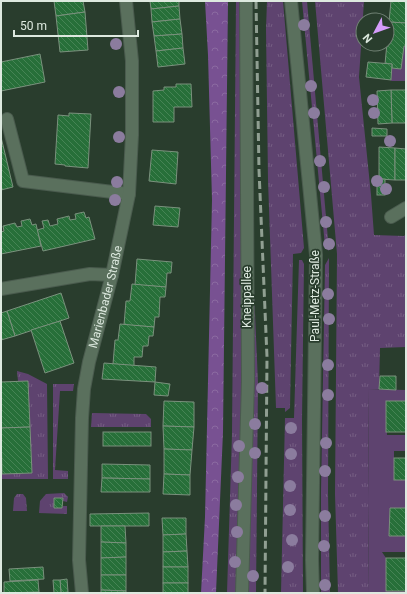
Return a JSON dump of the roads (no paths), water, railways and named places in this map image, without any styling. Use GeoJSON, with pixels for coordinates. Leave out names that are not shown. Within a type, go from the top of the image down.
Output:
{"type":"FeatureCollection","features":[{"type":"Feature","properties":{"kind":"street","name":"Marienbader Straße"},"geometry":{"type":"LineString","coordinates":[[82,593],[79,546],[84,389],[89,362],[112,275],[129,194],[132,135],[132,61],[126,1]]}},
{"type":"Feature","properties":{"kind":"street","name":"Kneippallee"},"geometry":{"type":"LineString","coordinates":[[242,593],[248,381],[246,1]]}},
{"type":"Feature","properties":{"kind":"street","name":"Paul-Metz-Straße"},"geometry":{"type":"LineString","coordinates":[[291,1],[316,255],[312,560],[313,593]]}},
{"type":"Feature","properties":{"kind":"street"},"geometry":{"type":"LineString","coordinates":[[7,119],[23,181],[129,194]]}},
{"type":"Feature","properties":{"kind":"street"},"geometry":{"type":"LineString","coordinates":[[391,217],[406,208]]}},
{"type":"Feature","properties":{"kind":"street"},"geometry":{"type":"LineString","coordinates":[[1,289],[90,274],[112,275]]}},
{"type":"Feature","properties":{"kind":"railway"},"geometry":{"type":"LineString","coordinates":[[256,1],[259,170],[267,357],[265,593]]}}]}
